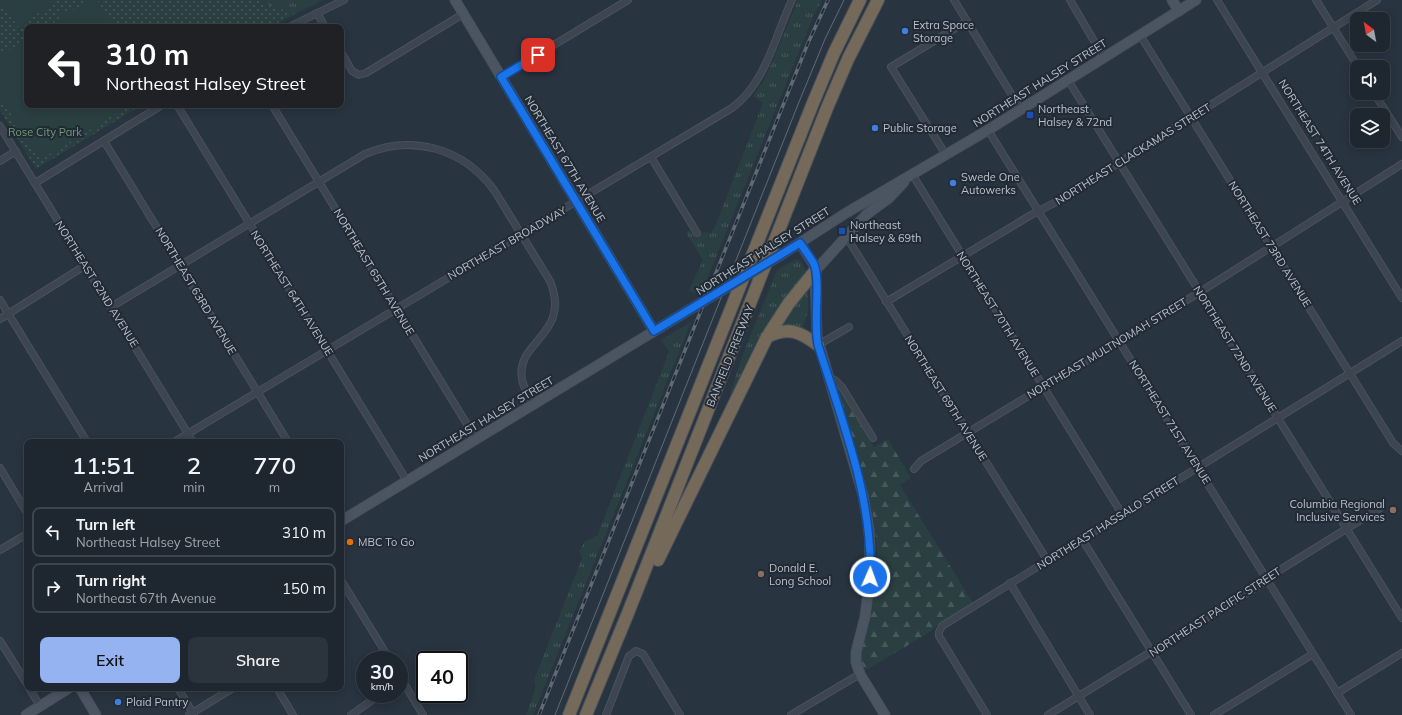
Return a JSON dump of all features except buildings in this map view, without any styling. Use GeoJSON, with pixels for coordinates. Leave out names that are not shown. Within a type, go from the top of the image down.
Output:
{"type":"FeatureCollection","features":[{"type":"Feature","properties":{"kind":"highway","name":"BANFIELD FREEWAY"},"geometry":{"type":"LineString","coordinates":[[569,715],[813,103],[834,53],[860,0]]}},
{"type":"Feature","properties":{"kind":"highway","name":"BANFIELD FREEWAY"},"geometry":{"type":"LineString","coordinates":[[586,715],[628,613],[830,102],[848,60],[878,0]]}},
{"type":"Feature","properties":{"kind":"highway"},"geometry":{"type":"LineString","coordinates":[[628,613],[646,586],[703,464],[767,337],[789,303],[816,271]]}},
{"type":"Feature","properties":{"kind":"highway"},"geometry":{"type":"LineString","coordinates":[[767,337],[786,330],[800,333],[818,345]]}},
{"type":"Feature","properties":{"kind":"main road","name":"NORTHEAST 67TH AVENUE"},"geometry":{"type":"LineString","coordinates":[[455,0],[654,331]]}},
{"type":"Feature","properties":{"kind":"main road"},"geometry":{"type":"LineString","coordinates":[[1172,0],[1179,11]]}},
{"type":"Feature","properties":{"kind":"main road","name":"NORTHEAST HALSEY STREET"},"geometry":{"type":"LineString","coordinates":[[344,519],[912,174],[1021,110],[1196,0]]}},
{"type":"Feature","properties":{"kind":"main road"},"geometry":{"type":"LineString","coordinates":[[816,271],[867,214],[889,198],[912,174]]}},
{"type":"Feature","properties":{"kind":"main road"},"geometry":{"type":"LineString","coordinates":[[800,243],[814,265],[816,271],[816,332],[818,345],[863,495],[869,529],[870,548],[868,593],[865,617],[856,652],[856,662],[860,674],[885,715]]}},
{"type":"Feature","properties":{"kind":"main road"},"geometry":{"type":"LineString","coordinates":[[26,715],[64,691]]}},
{"type":"Feature","properties":{"kind":"main road"},"geometry":{"type":"LineString","coordinates":[[82,691],[96,715]]}},
{"type":"Feature","properties":{"kind":"street"},"geometry":{"type":"LineString","coordinates":[[295,24],[344,0]]}},
{"type":"Feature","properties":{"kind":"street"},"geometry":{"type":"LineString","coordinates":[[501,77],[628,0]]}},
{"type":"Feature","properties":{"kind":"street","name":"NORTHEAST BROADWAY"},"geometry":{"type":"LineString","coordinates":[[179,439],[327,349],[724,113],[747,95],[757,81],[792,0]]}},
{"type":"Feature","properties":{"kind":"street"},"geometry":{"type":"LineString","coordinates":[[954,0],[1021,110]]}},
{"type":"Feature","properties":{"kind":"street"},"geometry":{"type":"LineString","coordinates":[[1070,0],[1104,58]]}},
{"type":"Feature","properties":{"kind":"street","name":"NORTHEAST 74TH AVENUE"},"geometry":{"type":"LineString","coordinates":[[1217,0],[1402,298]]}},
{"type":"Feature","properties":{"kind":"street"},"geometry":{"type":"LineString","coordinates":[[1316,0],[1354,60]]}},
{"type":"Feature","properties":{"kind":"street","name":"NORTHEAST CLACKAMAS STREET"},"geometry":{"type":"LineString","coordinates":[[886,302],[1038,211],[1060,200],[1377,0]]}},
{"type":"Feature","properties":{"kind":"street"},"geometry":{"type":"LineString","coordinates":[[317,13],[324,24]]}},
{"type":"Feature","properties":{"kind":"street"},"geometry":{"type":"LineString","coordinates":[[344,57],[352,71],[359,75],[366,73],[463,14]]}},
{"type":"Feature","properties":{"kind":"street"},"geometry":{"type":"LineString","coordinates":[[946,155],[891,67],[967,21]]}},
{"type":"Feature","properties":{"kind":"street","name":"NORTHEAST 73RD AVENUE"},"geometry":{"type":"LineString","coordinates":[[1140,35],[1393,443],[1402,451]]}},
{"type":"Feature","properties":{"kind":"street","name":"NORTHEAST 72ND AVENUE"},"geometry":{"type":"LineString","coordinates":[[1068,80],[1402,618]]}},
{"type":"Feature","properties":{"kind":"street"},"geometry":{"type":"LineString","coordinates":[[1378,100],[1402,137]]}},
{"type":"Feature","properties":{"kind":"street"},"geometry":{"type":"LineString","coordinates":[[35,183],[157,108]]}},
{"type":"Feature","properties":{"kind":"street","name":"NORTHEAST 64TH AVENUE"},"geometry":{"type":"LineString","coordinates":[[179,108],[407,481]]}},
{"type":"Feature","properties":{"kind":"street","name":"NORTHEAST 65TH AVENUE"},"geometry":{"type":"LineString","coordinates":[[274,108],[476,439]]}},
{"type":"Feature","properties":{"kind":"street","name":"NORTHEAST 62ND AVENUE"},"geometry":{"type":"LineString","coordinates":[[0,126],[191,439]]}},
{"type":"Feature","properties":{"kind":"street","name":"NORTHEAST 71ST AVENUE"},"geometry":{"type":"LineString","coordinates":[[988,130],[1351,715]]}},
{"type":"Feature","properties":{"kind":"street","name":"NORTHEAST 63RD AVENUE"},"geometry":{"type":"LineString","coordinates":[[104,141],[286,439]]}},
{"type":"Feature","properties":{"kind":"street"},"geometry":{"type":"LineString","coordinates":[[111,307],[355,159],[383,147],[413,145],[434,148],[460,158],[485,179],[522,234],[550,280],[555,303],[554,316],[549,327],[522,364],[521,373],[523,384],[534,404]]}},
{"type":"Feature","properties":{"kind":"street"},"geometry":{"type":"LineString","coordinates":[[0,161],[16,151]]}},
{"type":"Feature","properties":{"kind":"street"},"geometry":{"type":"LineString","coordinates":[[651,157],[697,233]]}},
{"type":"Feature","properties":{"kind":"street","name":"NORTHEAST MULTNOMAH STREET"},"geometry":{"type":"LineString","coordinates":[[914,469],[921,461],[1042,386],[1200,292],[1402,164]]}},
{"type":"Feature","properties":{"kind":"street","name":"NORTHEAST 70TH AVENUE"},"geometry":{"type":"LineString","coordinates":[[912,174],[1122,514]]}},
{"type":"Feature","properties":{"kind":"street","name":"NORTHEAST 69TH AVENUE"},"geometry":{"type":"LineString","coordinates":[[846,236],[1047,560]]}},
{"type":"Feature","properties":{"kind":"street"},"geometry":{"type":"LineString","coordinates":[[0,319],[86,265]]}},
{"type":"Feature","properties":{"kind":"street"},"geometry":{"type":"LineString","coordinates":[[0,300],[85,439]]}},
{"type":"Feature","properties":{"kind":"street"},"geometry":{"type":"LineString","coordinates":[[818,345],[849,327]]}},
{"type":"Feature","properties":{"kind":"street","name":"NORTHEAST HASSALO STREET"},"geometry":{"type":"LineString","coordinates":[[987,715],[939,636],[942,626],[1402,341]]}},
{"type":"Feature","properties":{"kind":"street"},"geometry":{"type":"LineString","coordinates":[[828,377],[836,381],[842,387],[873,438]]}},
{"type":"Feature","properties":{"kind":"street"},"geometry":{"type":"LineString","coordinates":[[0,468],[24,508]]}},
{"type":"Feature","properties":{"kind":"street","name":"NORTHEAST PACIFIC STREET"},"geometry":{"type":"LineString","coordinates":[[1048,715],[1152,652],[1380,508]]}},
{"type":"Feature","properties":{"kind":"street"},"geometry":{"type":"LineString","coordinates":[[0,550],[24,536]]}},
{"type":"Feature","properties":{"kind":"street"},"geometry":{"type":"LineString","coordinates":[[1082,539],[1191,715]]}},
{"type":"Feature","properties":{"kind":"street"},"geometry":{"type":"LineString","coordinates":[[1010,583],[1090,715]]}},
{"type":"Feature","properties":{"kind":"street"},"geometry":{"type":"LineString","coordinates":[[344,585],[384,651]]}},
{"type":"Feature","properties":{"kind":"street"},"geometry":{"type":"LineString","coordinates":[[0,641],[24,679]]}},
{"type":"Feature","properties":{"kind":"street"},"geometry":{"type":"LineString","coordinates":[[606,715],[629,656],[636,651],[643,654],[680,715]]}},
{"type":"Feature","properties":{"kind":"street"},"geometry":{"type":"LineString","coordinates":[[1337,693],[1402,652]]}},
{"type":"Feature","properties":{"kind":"street"},"geometry":{"type":"LineString","coordinates":[[1214,715],[1313,654]]}},
{"type":"Feature","properties":{"kind":"street"},"geometry":{"type":"LineString","coordinates":[[791,715],[860,674]]}},
{"type":"Feature","properties":{"kind":"street"},"geometry":{"type":"LineString","coordinates":[[31,691],[40,706]]}},
{"type":"Feature","properties":{"kind":"street"},"geometry":{"type":"LineString","coordinates":[[180,691],[192,714],[228,691]]}},
{"type":"Feature","properties":{"kind":"street"},"geometry":{"type":"LineString","coordinates":[[279,691],[293,715]]}},
{"type":"Feature","properties":{"kind":"street"},"geometry":{"type":"LineString","coordinates":[[408,692],[423,715]]}},
{"type":"Feature","properties":{"kind":"street"},"geometry":{"type":"LineString","coordinates":[[351,715],[368,703]]}},
{"type":"Feature","properties":{"kind":"green space","name":"Rose City Park"},"geometry":{"type":"Polygon","coordinates":[[[0,0],[255,0],[295,14],[276,24],[24,24],[24,108],[137,108],[36,169],[0,110],[0,0]]]}},
{"type":"Feature","properties":{"kind":"green space"},"geometry":{"type":"Polygon","coordinates":[[[0,0],[49,0],[52,4],[18,27],[0,0]]]}},
{"type":"Feature","properties":{"kind":"green space"},"geometry":{"type":"Polygon","coordinates":[[[90,0],[97,0],[112,24],[52,24],[58,20],[62,12],[67,14],[90,0]]]}},
{"type":"Feature","properties":{"kind":"green space"},"geometry":{"type":"Polygon","coordinates":[[[255,0],[323,0],[295,14],[255,0]]]}},
{"type":"Feature","properties":{"kind":"green space"},"geometry":{"type":"Polygon","coordinates":[[[798,0],[822,0],[813,17],[704,287],[695,293],[689,290],[703,260],[686,233],[689,230],[697,239],[704,232],[710,233],[714,229],[763,103],[753,96],[765,79],[798,0]]]}},
{"type":"Feature","properties":{"kind":"green space"},"geometry":{"type":"Polygon","coordinates":[[[24,41],[24,108],[125,108],[40,160],[0,97],[0,56],[24,41]]]}},
{"type":"Feature","properties":{"kind":"green space"},"geometry":{"type":"Polygon","coordinates":[[[796,259],[801,261],[806,271],[773,315],[753,349],[732,394],[730,394],[741,359],[777,270],[796,259]]]}},
{"type":"Feature","properties":{"kind":"green space"},"geometry":{"type":"Polygon","coordinates":[[[806,289],[808,291],[808,312],[803,325],[805,330],[778,328],[806,289]]]}},
{"type":"Feature","properties":{"kind":"green space"},"geometry":{"type":"Polygon","coordinates":[[[691,322],[533,715],[526,715],[536,686],[534,680],[582,558],[579,551],[585,541],[597,536],[669,352],[661,340],[691,322]]]}},
{"type":"Feature","properties":{"kind":"green space"},"geometry":{"type":"Polygon","coordinates":[[[838,389],[874,447],[888,439],[911,478],[900,485],[973,603],[936,626],[933,630],[865,671],[861,660],[861,650],[876,579],[876,534],[868,492],[836,390],[838,389]]]}},
{"type":"Feature","properties":{"kind":"tram line"},"geometry":{"type":"LineString","coordinates":[[555,715],[799,102],[825,39],[844,0]]}},
{"type":"Feature","properties":{"kind":"railway"},"geometry":{"type":"LineString","coordinates":[[539,715],[808,43],[828,0]]}},
{"type":"Feature","properties":{"kind":"place","name":"Extra Space Storage"},"geometry":{"type":"Point","coordinates":[905,31]}},
{"type":"Feature","properties":{"kind":"place","name":"Northeast Halsey & 72nd"},"geometry":{"type":"Point","coordinates":[1030,115]}},
{"type":"Feature","properties":{"kind":"place","name":"Public Storage"},"geometry":{"type":"Point","coordinates":[875,128]}},
{"type":"Feature","properties":{"kind":"place","name":"Swede One Autowerks"},"geometry":{"type":"Point","coordinates":[953,183]}},
{"type":"Feature","properties":{"kind":"place","name":"Northeast Halsey & 69th"},"geometry":{"type":"Point","coordinates":[842,231]}},
{"type":"Feature","properties":{"kind":"place","name":"Columbia Regional Inclusive Services"},"geometry":{"type":"Point","coordinates":[1393,510]}},
{"type":"Feature","properties":{"kind":"place","name":"MBC To Go"},"geometry":{"type":"Point","coordinates":[350,542]}},
{"type":"Feature","properties":{"kind":"place","name":"Donald E. Long School"},"geometry":{"type":"Point","coordinates":[761,574]}},
{"type":"Feature","properties":{"kind":"place","name":"Plaid Pantry"},"geometry":{"type":"Point","coordinates":[118,702]}},
{"type":"Feature","properties":{"kind":"route"},"geometry":{"type":"LineString","coordinates":[[538,55],[501,77],[654,331],[800,243],[806,252],[816,271],[816,332],[818,345],[852,454],[863,495],[869,529],[870,577]]}}]}
